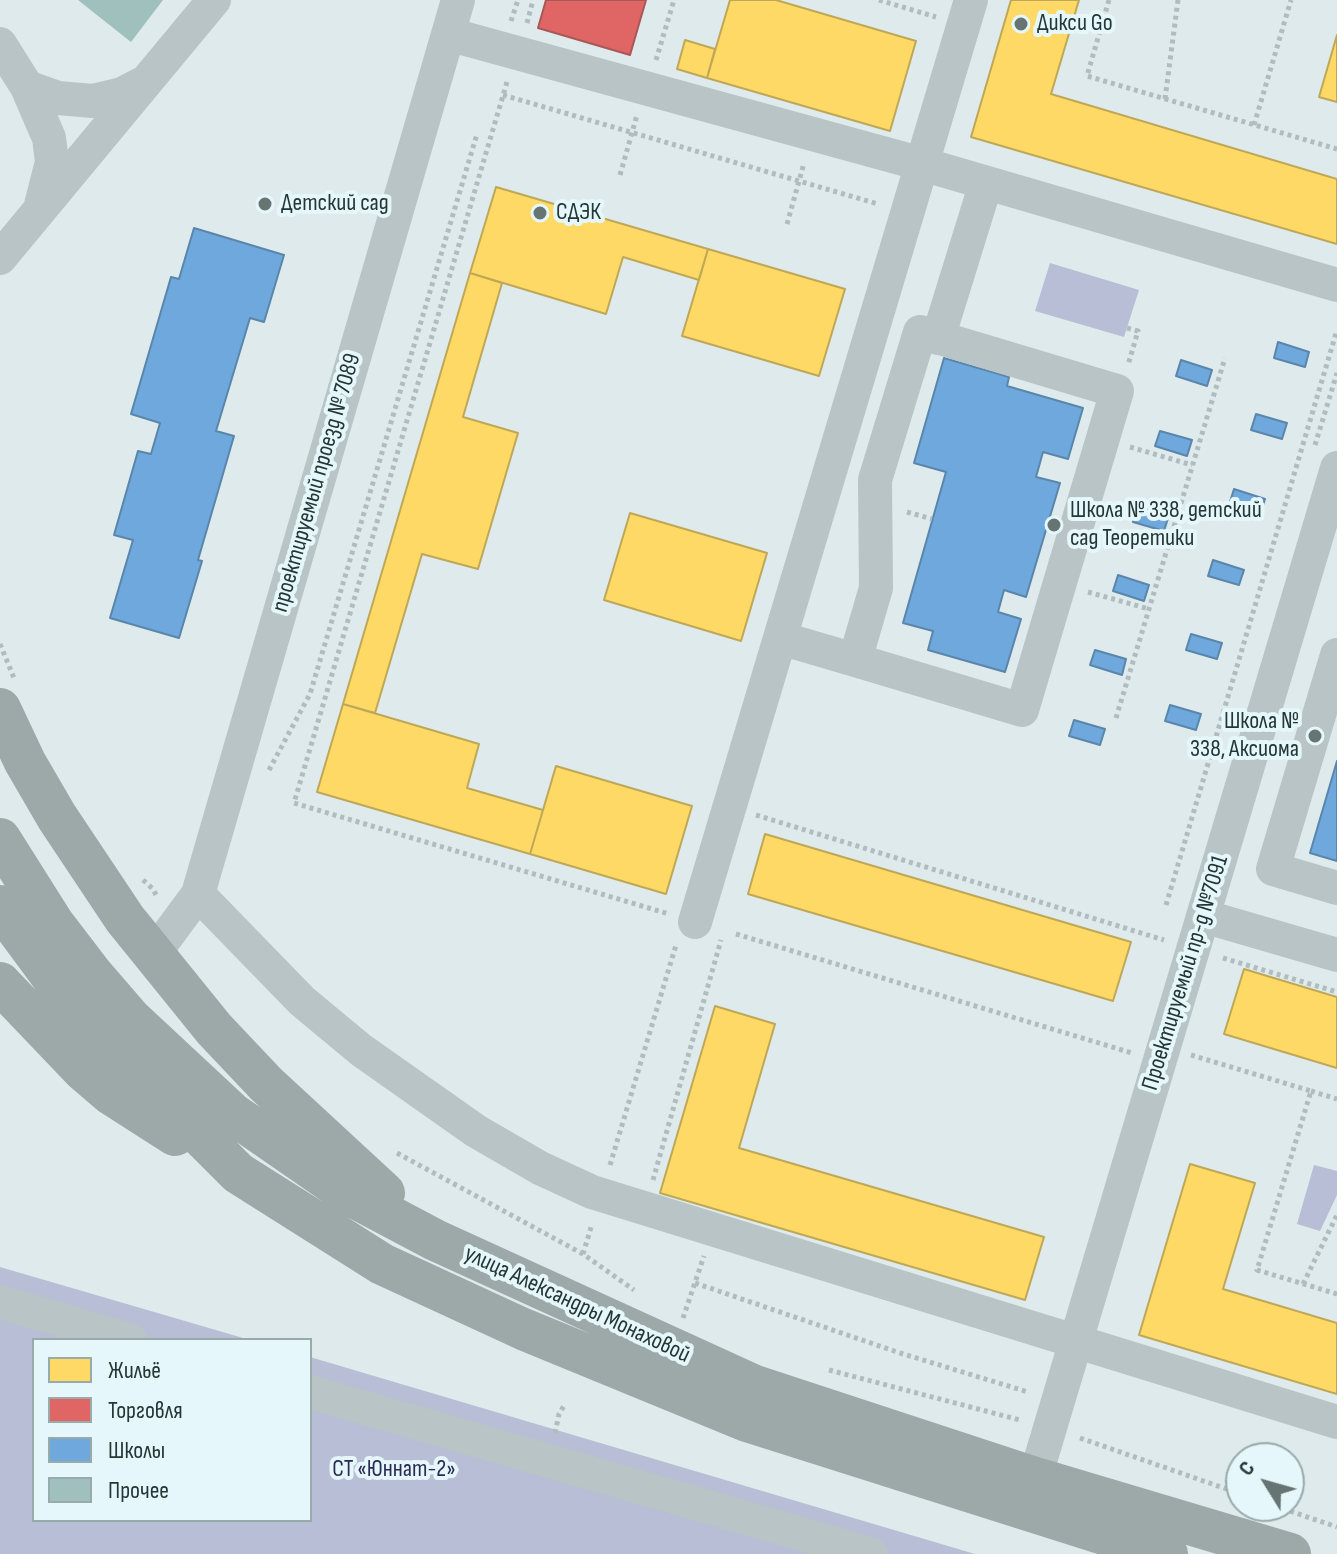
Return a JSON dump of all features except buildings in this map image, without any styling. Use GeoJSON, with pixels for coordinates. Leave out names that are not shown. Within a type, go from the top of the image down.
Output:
{"type":"FeatureCollection","features":[{"type":"Feature","properties":{"kind":"main road"},"geometry":{"type":"LineString","coordinates":[[0,709],[25,762],[57,817],[125,919],[153,955],[214,1029],[266,1084],[435,1240]]}},
{"type":"Feature","properties":{"kind":"main road","name":"улица Александры Монаховой"},"geometry":{"type":"LineString","coordinates":[[0,839],[53,923],[130,1018],[233,1114],[350,1195],[435,1240],[755,1386],[1035,1478],[1290,1554]]}},
{"type":"Feature","properties":{"kind":"main road","name":"улица Александры Монаховой"},"geometry":{"type":"LineString","coordinates":[[0,906],[81,1016],[238,1173],[382,1264],[523,1329],[747,1421],[1167,1554]]}},
{"type":"Feature","properties":{"kind":"main road"},"geometry":{"type":"LineString","coordinates":[[0,983],[57,1046],[111,1094],[238,1173]]}},
{"type":"Feature","properties":{"kind":"street"},"geometry":{"type":"LineString","coordinates":[[0,258],[214,0]]}},
{"type":"Feature","properties":{"kind":"street","name":"проектируемый проезд № 7089"},"geometry":{"type":"LineString","coordinates":[[153,955],[198,894],[458,0]]}},
{"type":"Feature","properties":{"kind":"street"},"geometry":{"type":"LineString","coordinates":[[695,922],[968,12]]}},
{"type":"Feature","properties":{"kind":"street"},"geometry":{"type":"LineString","coordinates":[[448,34],[922,164],[1337,285]]}},
{"type":"Feature","properties":{"kind":"street"},"geometry":{"type":"LineString","coordinates":[[0,44],[44,122],[51,151],[50,174],[38,213]]}},
{"type":"Feature","properties":{"kind":"street"},"geometry":{"type":"LineString","coordinates":[[27,87],[58,98],[93,101],[122,94],[150,80]]}},
{"type":"Feature","properties":{"kind":"street"},"geometry":{"type":"LineString","coordinates":[[938,338],[986,183]]}},
{"type":"Feature","properties":{"kind":"street"},"geometry":{"type":"LineString","coordinates":[[780,638],[1022,710],[1117,391],[920,332],[875,480],[876,588],[855,660]]}},
{"type":"Feature","properties":{"kind":"street","name":"Проектируемый пр-д №7091"},"geometry":{"type":"LineString","coordinates":[[1035,1478],[1337,468]]}},
{"type":"Feature","properties":{"kind":"street"},"geometry":{"type":"LineString","coordinates":[[1337,655],[1273,869],[1337,888]]}},
{"type":"Feature","properties":{"kind":"street"},"geometry":{"type":"LineString","coordinates":[[198,894],[302,1001],[361,1050],[476,1131],[540,1168],[592,1192],[1337,1422]]}},
{"type":"Feature","properties":{"kind":"street"},"geometry":{"type":"LineString","coordinates":[[1203,916],[1337,955]]}},
{"type":"Feature","properties":{"kind":"street"},"geometry":{"type":"LineString","coordinates":[[0,1302],[123,1338]]}},
{"type":"Feature","properties":{"kind":"street"},"geometry":{"type":"LineString","coordinates":[[312,1393],[871,1554]]}},
{"type":"Feature","properties":{"kind":"path"},"geometry":{"type":"LineString","coordinates":[[620,175],[674,0]]}},
{"type":"Feature","properties":{"kind":"path"},"geometry":{"type":"LineString","coordinates":[[879,0],[968,12]]}},
{"type":"Feature","properties":{"kind":"path"},"geometry":{"type":"LineString","coordinates":[[1109,0],[1087,76],[1337,149]]}},
{"type":"Feature","properties":{"kind":"path"},"geometry":{"type":"LineString","coordinates":[[1165,99],[1178,0]]}},
{"type":"Feature","properties":{"kind":"path"},"geometry":{"type":"LineString","coordinates":[[1254,125],[1291,0]]}},
{"type":"Feature","properties":{"kind":"path"},"geometry":{"type":"LineString","coordinates":[[650,1190],[723,931],[294,803],[503,95],[908,212]]}},
{"type":"Feature","properties":{"kind":"path"},"geometry":{"type":"LineString","coordinates":[[265,782],[310,694],[477,134]]}},
{"type":"Feature","properties":{"kind":"path"},"geometry":{"type":"LineString","coordinates":[[787,224],[813,134]]}},
{"type":"Feature","properties":{"kind":"path"},"geometry":{"type":"LineString","coordinates":[[1117,391],[1122,385],[1138,331],[1127,328]]}},
{"type":"Feature","properties":{"kind":"path"},"geometry":{"type":"LineString","coordinates":[[1166,905],[1337,330]]}},
{"type":"Feature","properties":{"kind":"path"},"geometry":{"type":"LineString","coordinates":[[1116,718],[1225,358]]}},
{"type":"Feature","properties":{"kind":"path"},"geometry":{"type":"LineString","coordinates":[[1103,439],[1192,465]]}},
{"type":"Feature","properties":{"kind":"path"},"geometry":{"type":"LineString","coordinates":[[1059,584],[1149,609]]}},
{"type":"Feature","properties":{"kind":"path"},"geometry":{"type":"LineString","coordinates":[[730,807],[1337,992]]}},
{"type":"Feature","properties":{"kind":"path"},"geometry":{"type":"LineString","coordinates":[[736,934],[1159,1061]]}},
{"type":"Feature","properties":{"kind":"path"},"geometry":{"type":"LineString","coordinates":[[1220,1064],[1337,1099]]}},
{"type":"Feature","properties":{"kind":"path"},"geometry":{"type":"LineString","coordinates":[[1311,1091],[1257,1270],[1337,1294]]}},
{"type":"Feature","properties":{"kind":"path"},"geometry":{"type":"LineString","coordinates":[[384,1146],[583,1254],[644,1297]]}},
{"type":"Feature","properties":{"kind":"path"},"geometry":{"type":"LineString","coordinates":[[1303,1284],[1337,1215]]}},
{"type":"Feature","properties":{"kind":"path"},"geometry":{"type":"LineString","coordinates":[[681,1323],[713,1230]]}},
{"type":"Feature","properties":{"kind":"path"},"geometry":{"type":"LineString","coordinates":[[695,1283],[872,1344],[1032,1393]]}},
{"type":"Feature","properties":{"kind":"path"},"geometry":{"type":"LineString","coordinates":[[825,1369],[1050,1427],[1225,1488]]}},
{"type":"Feature","properties":{"kind":"path"},"geometry":{"type":"LineString","coordinates":[[1305,1516],[1337,1527]]}},
{"type":"Feature","properties":{"kind":"green space"},"geometry":{"type":"Polygon","coordinates":[[[1050,263],[1139,290],[1124,337],[1035,311],[1050,263]]]}},
{"type":"Feature","properties":{"kind":"green space"},"geometry":{"type":"Polygon","coordinates":[[[1314,1165],[1337,1171],[1337,1195],[1320,1231],[1297,1224],[1314,1165]]]}},
{"type":"Feature","properties":{"kind":"green space","name":"СТ «Юннат-2»"},"geometry":{"type":"Polygon","coordinates":[[[0,1267],[243,1338],[32,1338],[32,1522],[312,1522],[312,1358],[975,1554],[0,1554],[0,1267]]]}},
{"type":"Feature","properties":{"kind":"place","name":"Дикси Go"},"geometry":{"type":"Point","coordinates":[1021,24]}},
{"type":"Feature","properties":{"kind":"place","name":"Детский сад"},"geometry":{"type":"Point","coordinates":[265,204]}},
{"type":"Feature","properties":{"kind":"place","name":"СДЭК"},"geometry":{"type":"Point","coordinates":[540,213]}},
{"type":"Feature","properties":{"kind":"place","name":"Школа № 338, детский сад Теоретики"},"geometry":{"type":"Point","coordinates":[1054,525]}},
{"type":"Feature","properties":{"kind":"place","name":"Школа № 338, Аксиома"},"geometry":{"type":"Point","coordinates":[1315,736]}}]}
